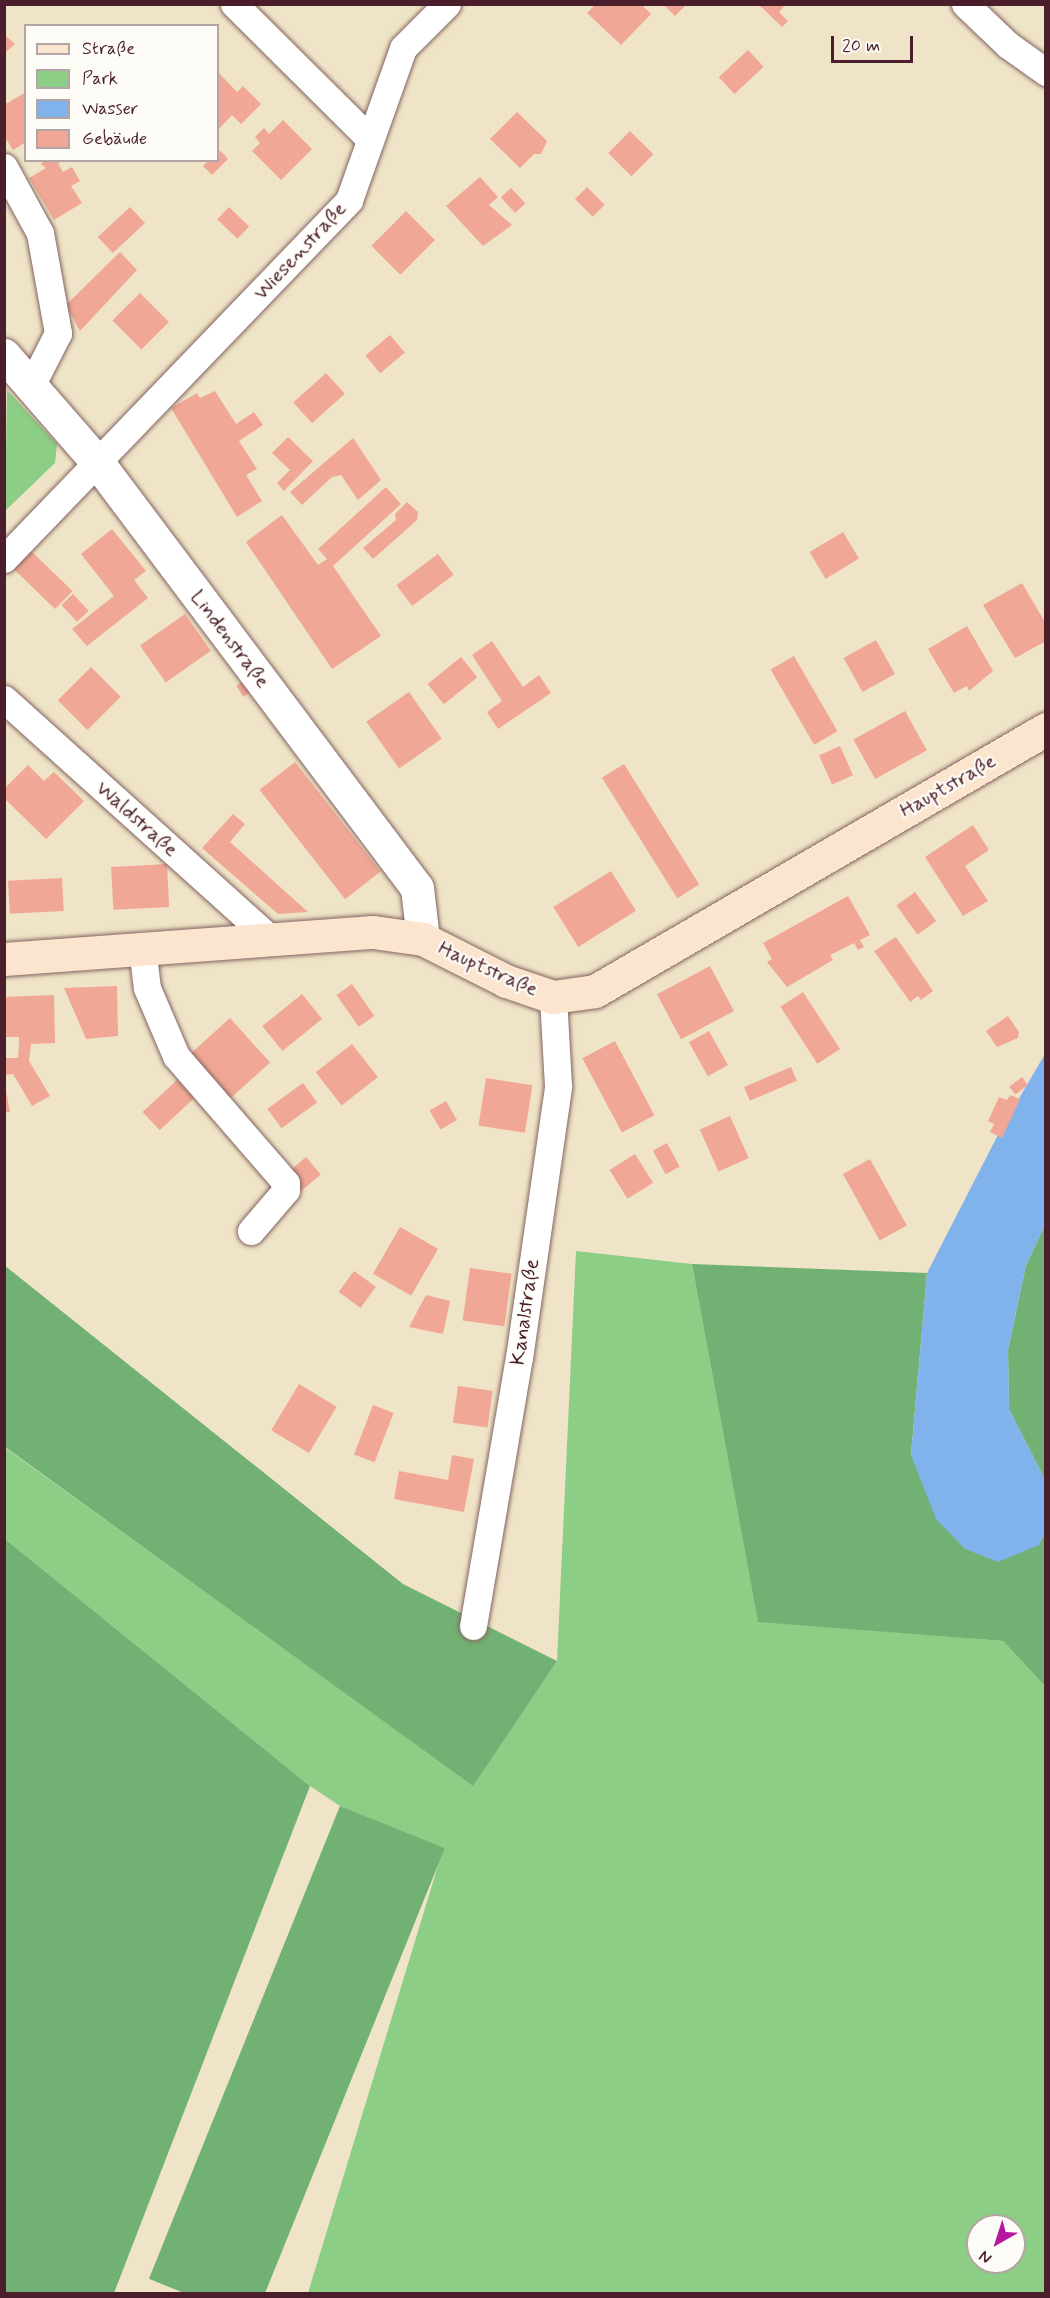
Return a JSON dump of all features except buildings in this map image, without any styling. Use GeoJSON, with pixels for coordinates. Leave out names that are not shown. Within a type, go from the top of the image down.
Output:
{"type":"FeatureCollection","features":[{"type":"Feature","properties":{"kind":"main road","name":"Hauptstraße"},"geometry":{"type":"LineString","coordinates":[[4,959],[373,932],[423,939],[506,981],[553,997],[595,991],[1046,729]]}},
{"type":"Feature","properties":{"kind":"street"},"geometry":{"type":"LineString","coordinates":[[234,4],[370,139]]}},
{"type":"Feature","properties":{"kind":"street","name":"Wiesenstraße"},"geometry":{"type":"LineString","coordinates":[[98,463],[349,200],[402,48],[447,4]]}},
{"type":"Feature","properties":{"kind":"street"},"geometry":{"type":"LineString","coordinates":[[965,4],[1008,45],[1046,72]]}},
{"type":"Feature","properties":{"kind":"street"},"geometry":{"type":"LineString","coordinates":[[4,167],[40,233],[58,333],[32,384]]}},
{"type":"Feature","properties":{"kind":"street","name":"Lindenstraße"},"geometry":{"type":"LineString","coordinates":[[4,355],[32,384],[98,463],[417,888],[423,939]]}},
{"type":"Feature","properties":{"kind":"street"},"geometry":{"type":"LineString","coordinates":[[4,559],[98,463]]}},
{"type":"Feature","properties":{"kind":"street","name":"Waldstraße"},"geometry":{"type":"LineString","coordinates":[[4,699],[269,938]]}},
{"type":"Feature","properties":{"kind":"street"},"geometry":{"type":"LineString","coordinates":[[142,948],[147,988],[176,1056],[286,1183],[286,1190],[251,1231]]}},
{"type":"Feature","properties":{"kind":"street","name":"Kanalstraße"},"geometry":{"type":"LineString","coordinates":[[473,1626],[519,1358],[558,1086],[553,997]]}},
{"type":"Feature","properties":{"kind":"green space"},"geometry":{"type":"Polygon","coordinates":[[[7,390],[57,444],[55,463],[5,511],[7,390]]]}},
{"type":"Feature","properties":{"kind":"green space"},"geometry":{"type":"Polygon","coordinates":[[[1045,1225],[1045,1480],[1009,1409],[1008,1350],[1026,1265],[1045,1225]]]}},
{"type":"Feature","properties":{"kind":"green space"},"geometry":{"type":"Polygon","coordinates":[[[576,1251],[692,1264],[758,1621],[1003,1641],[1045,1686],[1045,2293],[308,2293],[443,1849],[340,1806],[310,1786],[5,1539],[4,1447],[473,1785],[557,1661],[576,1251]]]}},
{"type":"Feature","properties":{"kind":"green space"},"geometry":{"type":"Polygon","coordinates":[[[692,1264],[927,1273],[911,1455],[1039,1545],[1045,1531],[1045,1686],[1003,1641],[758,1622],[692,1264]]]}},
{"type":"Feature","properties":{"kind":"green space"},"geometry":{"type":"Polygon","coordinates":[[[4,1265],[403,1584],[557,1661],[473,1786],[5,1447],[4,1265]]]}},
{"type":"Feature","properties":{"kind":"green space"},"geometry":{"type":"Polygon","coordinates":[[[5,1539],[310,1786],[114,2293],[5,2293],[5,1539]]]}},
{"type":"Feature","properties":{"kind":"green space"},"geometry":{"type":"Polygon","coordinates":[[[340,1806],[445,1848],[265,2294],[186,2294],[149,2279],[340,1806]]]}},
{"type":"Feature","properties":{"kind":"water"},"geometry":{"type":"Polygon","coordinates":[[[1045,1054],[1045,1225],[1026,1265],[1008,1350],[1009,1409],[1045,1480],[1045,1531],[1039,1545],[998,1562],[965,1549],[936,1519],[911,1455],[927,1273],[1001,1129],[1045,1054]]]}}]}
